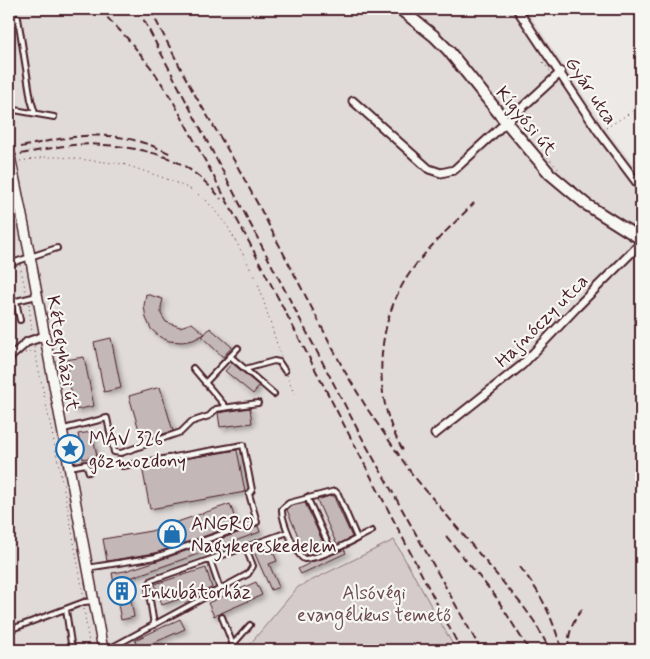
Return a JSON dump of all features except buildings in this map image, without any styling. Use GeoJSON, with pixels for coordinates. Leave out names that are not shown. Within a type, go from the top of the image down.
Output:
{"type":"FeatureCollection","features":[{"type":"Feature","properties":{"kind":"main road","name":"Kígyósi út"},"geometry":{"type":"LineString","coordinates":[[400,9],[439,41],[550,174],[587,205],[641,239]]}},
{"type":"Feature","properties":{"kind":"street","name":"Gyár utca"},"geometry":{"type":"LineString","coordinates":[[517,9],[561,72],[599,132],[641,188]]}},
{"type":"Feature","properties":{"kind":"street"},"geometry":{"type":"LineString","coordinates":[[353,101],[429,169],[441,173],[454,170],[561,72]]}},
{"type":"Feature","properties":{"kind":"street","name":"Kétegyházi út"},"geometry":{"type":"LineString","coordinates":[[9,151],[30,256],[32,298],[44,336],[87,568],[89,602],[103,650]]}},
{"type":"Feature","properties":{"kind":"street","name":"Hajnóczy utca"},"geometry":{"type":"LineString","coordinates":[[435,434],[522,366],[576,308],[641,243]]}},
{"type":"Feature","properties":{"kind":"street"},"geometry":{"type":"LineString","coordinates":[[9,358],[27,342],[44,336]]}},
{"type":"Feature","properties":{"kind":"lane"},"geometry":{"type":"LineString","coordinates":[[9,19],[18,18],[31,100],[35,113]]}},
{"type":"Feature","properties":{"kind":"lane"},"geometry":{"type":"LineString","coordinates":[[9,109],[54,117]]}},
{"type":"Feature","properties":{"kind":"lane"},"geometry":{"type":"LineString","coordinates":[[9,264],[57,248]]}},
{"type":"Feature","properties":{"kind":"lane"},"geometry":{"type":"LineString","coordinates":[[20,320],[16,301],[32,298]]}},
{"type":"Feature","properties":{"kind":"lane"},"geometry":{"type":"LineString","coordinates":[[205,383],[238,348]]}},
{"type":"Feature","properties":{"kind":"lane"},"geometry":{"type":"LineString","coordinates":[[230,356],[274,394]]}},
{"type":"Feature","properties":{"kind":"lane"},"geometry":{"type":"LineString","coordinates":[[245,369],[274,361],[279,362],[285,371]]}},
{"type":"Feature","properties":{"kind":"lane"},"geometry":{"type":"LineString","coordinates":[[193,368],[226,407]]}},
{"type":"Feature","properties":{"kind":"lane"},"geometry":{"type":"LineString","coordinates":[[61,429],[107,418],[114,452],[121,452],[180,432],[191,422],[209,416],[216,408],[258,402]]}},
{"type":"Feature","properties":{"kind":"lane"},"geometry":{"type":"LineString","coordinates":[[87,568],[156,557],[257,522],[249,494],[252,490],[243,445],[123,466]]}},
{"type":"Feature","properties":{"kind":"lane"},"geometry":{"type":"LineString","coordinates":[[68,467],[86,464],[89,472]]}},
{"type":"Feature","properties":{"kind":"lane"},"geometry":{"type":"LineString","coordinates":[[357,538],[337,492],[331,490],[307,497],[282,509],[282,515],[288,532],[299,556],[304,559],[315,557],[331,550],[357,538],[372,531]]}},
{"type":"Feature","properties":{"kind":"lane"},"geometry":{"type":"LineString","coordinates":[[307,497],[331,550]]}},
{"type":"Feature","properties":{"kind":"lane"},"geometry":{"type":"LineString","coordinates":[[154,625],[148,590],[152,580],[288,532]]}},
{"type":"Feature","properties":{"kind":"lane"},"geometry":{"type":"LineString","coordinates":[[107,650],[251,572],[253,566],[246,548]]}},
{"type":"Feature","properties":{"kind":"lane"},"geometry":{"type":"LineString","coordinates":[[210,560],[220,589]]}},
{"type":"Feature","properties":{"kind":"lane"},"geometry":{"type":"LineString","coordinates":[[9,630],[89,602]]}},
{"type":"Feature","properties":{"kind":"lane"},"geometry":{"type":"LineString","coordinates":[[66,610],[72,650]]}},
{"type":"Feature","properties":{"kind":"lane"},"geometry":{"type":"LineString","coordinates":[[222,617],[233,644]]}},
{"type":"Feature","properties":{"kind":"lane"},"geometry":{"type":"LineString","coordinates":[[228,650],[250,625]]}},
{"type":"Feature","properties":{"kind":"path"},"geometry":{"type":"LineString","coordinates":[[599,132],[641,106]]}},
{"type":"Feature","properties":{"kind":"path"},"geometry":{"type":"LineString","coordinates":[[544,153],[564,175]]}},
{"type":"Feature","properties":{"kind":"path"},"geometry":{"type":"LineString","coordinates":[[11,162],[60,157],[123,164],[167,178],[192,190],[206,201],[228,227],[257,280],[294,394]]}},
{"type":"Feature","properties":{"kind":"path"},"geometry":{"type":"LineString","coordinates":[[20,261],[24,286],[32,298],[33,340],[37,368],[89,602],[84,610],[90,650]]}},
{"type":"Feature","properties":{"kind":"shaded area"},"geometry":{"type":"Polygon","coordinates":[[[9,9],[526,9],[606,129],[641,175],[641,650],[456,650],[394,541],[298,587],[245,650],[9,650],[9,9]]]}},
{"type":"Feature","properties":{"kind":"green space","name":"Alsóvégi evangélikus temető"},"geometry":{"type":"Polygon","coordinates":[[[394,540],[456,650],[245,650],[298,587],[394,540]]]}},
{"type":"Feature","properties":{"kind":"railway"},"geometry":{"type":"LineString","coordinates":[[99,9],[128,39],[153,70],[173,101],[249,242],[461,650]]}},
{"type":"Feature","properties":{"kind":"railway"},"geometry":{"type":"LineString","coordinates":[[138,9],[361,436],[481,650]]}},
{"type":"Feature","properties":{"kind":"railway"},"geometry":{"type":"LineString","coordinates":[[150,9],[192,90],[261,210],[344,370],[368,410],[412,474],[523,606],[534,621],[550,650]]}},
{"type":"Feature","properties":{"kind":"railway"},"geometry":{"type":"LineString","coordinates":[[21,147],[79,136],[114,136],[151,145],[171,154]]}},
{"type":"Feature","properties":{"kind":"railway"},"geometry":{"type":"LineString","coordinates":[[9,156],[85,144],[143,151],[157,154],[186,167],[203,180],[221,199]]}},
{"type":"Feature","properties":{"kind":"railway"},"geometry":{"type":"LineString","coordinates":[[403,450],[393,431],[382,389],[381,366],[387,322],[394,301],[411,271],[474,203]]}},
{"type":"Feature","properties":{"kind":"railway"},"geometry":{"type":"LineString","coordinates":[[446,536],[496,597],[529,650]]}},
{"type":"Feature","properties":{"kind":"railway"},"geometry":{"type":"LineString","coordinates":[[520,567],[546,606],[562,650]]}},
{"type":"Feature","properties":{"kind":"railway"},"geometry":{"type":"LineString","coordinates":[[568,650],[571,628],[582,609]]}},
{"type":"Feature","properties":{"kind":"place","name":"MÁV 326 gőzmozdony"},"geometry":{"type":"Point","coordinates":[70,449]}},
{"type":"Feature","properties":{"kind":"place","name":"ANGRO Nagykereskedelem"},"geometry":{"type":"Point","coordinates":[172,534]}},
{"type":"Feature","properties":{"kind":"place","name":"Inkubátorház"},"geometry":{"type":"Point","coordinates":[122,591]}}]}
